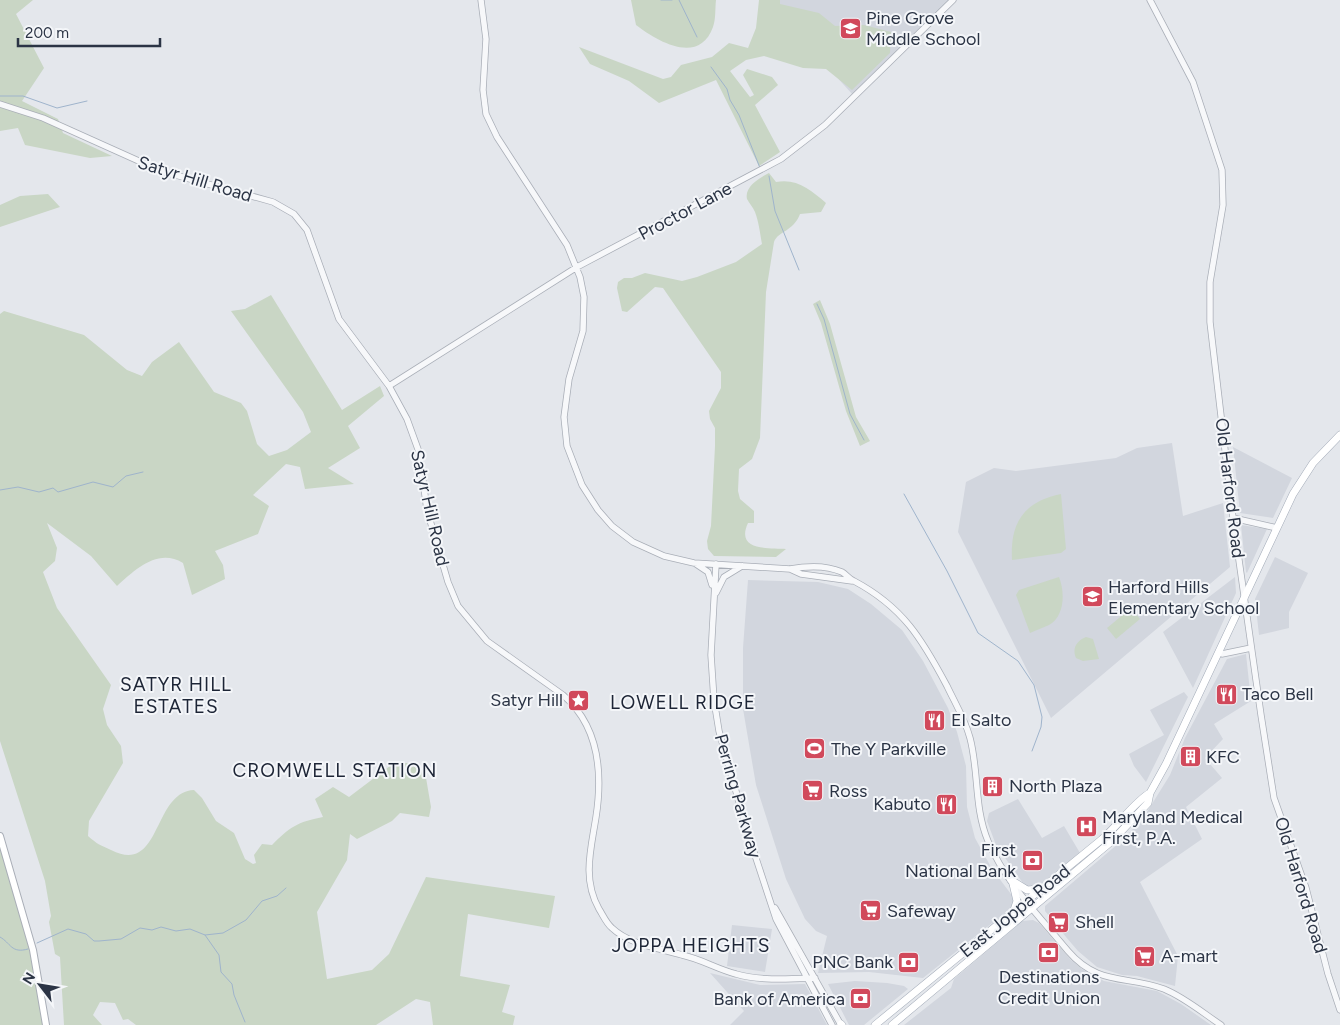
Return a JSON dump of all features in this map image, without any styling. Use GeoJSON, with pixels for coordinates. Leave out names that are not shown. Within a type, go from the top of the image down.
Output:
{"type":"FeatureCollection","features":[{"type":"Feature","properties":{"kind":"main road","name":"East Joppa Road"},"geometry":{"type":"LineString","coordinates":[[892,1025],[1129,826],[1148,803],[1150,793],[1166,764],[1293,494],[1307,472],[1340,435]]}},
{"type":"Feature","properties":{"kind":"main road","name":"East Joppa Road"},"geometry":{"type":"LineString","coordinates":[[874,1025],[1112,830],[1142,797],[1150,793]]}},
{"type":"Feature","properties":{"kind":"main road"},"geometry":{"type":"LineString","coordinates":[[0,836],[33,950],[46,1025]]}},
{"type":"Feature","properties":{"kind":"main road"},"geometry":{"type":"LineString","coordinates":[[1012,882],[1027,890],[1041,889]]}},
{"type":"Feature","properties":{"kind":"main road"},"geometry":{"type":"LineString","coordinates":[[1012,882],[1017,901],[1013,913]]}},
{"type":"Feature","properties":{"kind":"street"},"geometry":{"type":"LineString","coordinates":[[480,0],[486,39],[483,90],[486,114],[493,131],[567,245],[578,267],[584,297],[584,320],[581,340],[567,387],[564,417],[566,438],[573,466],[592,502],[620,533],[640,546],[664,556],[694,563],[790,569],[805,566],[826,568],[842,572],[852,581],[883,599],[912,626],[924,643],[958,706],[968,730],[973,754],[982,824],[996,858],[1027,901],[1072,955],[1097,974],[1163,989],[1221,1025]]}},
{"type":"Feature","properties":{"kind":"street","name":"Proctor Lane"},"geometry":{"type":"LineString","coordinates":[[389,386],[578,267],[781,160],[825,125],[953,0]]}},
{"type":"Feature","properties":{"kind":"street","name":"Old Harford Road"},"geometry":{"type":"LineString","coordinates":[[1150,0],[1193,82],[1222,170],[1223,214],[1211,276],[1209,305],[1233,518],[1251,648],[1274,798],[1306,888],[1328,974],[1340,1010]]}},
{"type":"Feature","properties":{"kind":"street","name":"Satyr Hill Road"},"geometry":{"type":"LineString","coordinates":[[0,104],[43,118],[161,171],[273,202],[288,210],[301,221],[311,239],[341,324],[389,386],[407,419],[416,442],[422,467],[426,504],[448,582],[458,606],[476,630],[492,645],[569,700],[591,732],[598,765],[599,785],[588,872],[596,904],[608,924],[619,933],[638,942],[690,957],[734,974],[753,977],[815,978]]}},
{"type":"Feature","properties":{"kind":"street"},"geometry":{"type":"LineString","coordinates":[[1233,518],[1277,528]]}},
{"type":"Feature","properties":{"kind":"street"},"geometry":{"type":"LineString","coordinates":[[694,563],[710,575],[714,599]]}},
{"type":"Feature","properties":{"kind":"street","name":"Perring Parkway"},"geometry":{"type":"LineString","coordinates":[[716,564],[712,674],[719,731],[750,841],[782,931],[832,1025]]}},
{"type":"Feature","properties":{"kind":"street"},"geometry":{"type":"LineString","coordinates":[[714,599],[724,577],[743,566]]}},
{"type":"Feature","properties":{"kind":"street"},"geometry":{"type":"LineString","coordinates":[[1219,652],[1222,654],[1251,648]]}},
{"type":"Feature","properties":{"kind":"street","name":"Perring Parkway"},"geometry":{"type":"LineString","coordinates":[[774,906],[782,916],[841,1025]]}},
{"type":"Feature","properties":{"kind":"shaded area","name":"Pine Grove Middle School"},"geometry":{"type":"Polygon","coordinates":[[[779,0],[952,0],[853,95],[824,63],[788,63],[779,0]]]}},
{"type":"Feature","properties":{"kind":"shaded area","name":"Harford Hills Elementary School"},"geometry":{"type":"Polygon","coordinates":[[[1172,443],[1183,516],[1223,503],[1230,567],[1051,718],[958,532],[966,482],[994,468],[1016,471],[1116,458],[1137,448],[1172,443]]]}},
{"type":"Feature","properties":{"kind":"shaded area"},"geometry":{"type":"Polygon","coordinates":[[[1233,447],[1292,478],[1273,518],[1240,513],[1233,447]]]}},
{"type":"Feature","properties":{"kind":"shaded area"},"geometry":{"type":"Polygon","coordinates":[[[1241,525],[1267,529],[1247,573],[1246,572],[1241,525]]]}},
{"type":"Feature","properties":{"kind":"shaded area"},"geometry":{"type":"Polygon","coordinates":[[[1275,557],[1308,573],[1289,612],[1289,628],[1259,635],[1255,599],[1275,557]]]}},
{"type":"Feature","properties":{"kind":"shaded area"},"geometry":{"type":"Polygon","coordinates":[[[1235,577],[1236,593],[1193,688],[1163,632],[1235,577]]]}},
{"type":"Feature","properties":{"kind":"shaded area"},"geometry":{"type":"Polygon","coordinates":[[[748,580],[818,582],[848,589],[871,604],[902,630],[923,661],[948,708],[966,766],[967,807],[975,838],[992,869],[1014,898],[1011,908],[923,978],[869,972],[818,973],[827,936],[816,931],[805,919],[786,879],[756,785],[743,709],[743,648],[748,580]]]}},
{"type":"Feature","properties":{"kind":"shaded area"},"geometry":{"type":"Polygon","coordinates":[[[1246,654],[1251,701],[1214,724],[1223,739],[1205,758],[1222,778],[1186,807],[1202,839],[1140,882],[1178,956],[1175,986],[1137,976],[1122,975],[1097,967],[1078,951],[1066,937],[1045,911],[1045,906],[1119,843],[1142,820],[1170,775],[1185,738],[1227,659],[1246,654]]]}},
{"type":"Feature","properties":{"kind":"shaded area"},"geometry":{"type":"Polygon","coordinates":[[[1184,692],[1188,697],[1146,782],[1134,766],[1129,754],[1164,735],[1150,710],[1184,692]]]}},
{"type":"Feature","properties":{"kind":"shaded area"},"geometry":{"type":"Polygon","coordinates":[[[1018,799],[1042,838],[1064,826],[1080,853],[1038,886],[1025,886],[996,845],[987,821],[989,813],[1018,799]]]}},
{"type":"Feature","properties":{"kind":"shaded area"},"geometry":{"type":"Polygon","coordinates":[[[1033,920],[1039,923],[1071,960],[1082,969],[1104,981],[1157,991],[1181,1004],[1211,1025],[904,1025],[951,988],[954,979],[1022,921],[1033,920]]]}},
{"type":"Feature","properties":{"kind":"shaded area"},"geometry":{"type":"Polygon","coordinates":[[[732,925],[772,929],[765,972],[727,966],[732,925]]]}},
{"type":"Feature","properties":{"kind":"shaded area"},"geometry":{"type":"Polygon","coordinates":[[[710,973],[760,985],[805,984],[827,1025],[730,1025],[744,1011],[710,973]]]}},
{"type":"Feature","properties":{"kind":"shaded area"},"geometry":{"type":"Polygon","coordinates":[[[855,981],[887,983],[904,986],[908,989],[864,1025],[849,1025],[828,984],[855,981]]]}},
{"type":"Feature","properties":{"kind":"green space"},"geometry":{"type":"Polygon","coordinates":[[[0,0],[33,0],[16,14],[44,68],[22,101],[58,119],[63,133],[112,156],[90,158],[25,145],[18,128],[0,131],[0,0]]]}},
{"type":"Feature","properties":{"kind":"green space"},"geometry":{"type":"Polygon","coordinates":[[[631,0],[716,0],[713,27],[707,39],[698,45],[688,48],[677,47],[655,38],[636,25],[631,0]]]}},
{"type":"Feature","properties":{"kind":"green space"},"geometry":{"type":"Polygon","coordinates":[[[759,0],[780,0],[780,4],[819,13],[835,26],[864,25],[891,32],[890,53],[852,90],[826,69],[803,68],[764,56],[746,60],[730,71],[750,97],[754,95],[743,75],[747,69],[772,77],[778,85],[755,105],[780,152],[759,166],[716,80],[659,103],[629,81],[590,64],[579,47],[663,79],[671,77],[681,65],[712,57],[729,43],[748,48],[756,28],[759,0]]]}},
{"type":"Feature","properties":{"kind":"green space"},"geometry":{"type":"Polygon","coordinates":[[[769,173],[776,182],[797,183],[826,203],[821,212],[800,214],[794,224],[776,238],[774,242],[766,292],[760,438],[752,459],[739,469],[738,491],[740,499],[754,511],[754,523],[748,523],[745,532],[746,539],[750,543],[763,548],[786,549],[776,557],[714,556],[708,549],[707,541],[711,526],[715,446],[715,428],[710,419],[709,411],[721,388],[721,372],[663,288],[655,287],[627,312],[622,311],[617,288],[618,282],[624,278],[632,278],[645,273],[682,281],[697,277],[736,262],[762,244],[756,216],[747,199],[747,194],[754,183],[769,173]]]}},
{"type":"Feature","properties":{"kind":"green space"},"geometry":{"type":"Polygon","coordinates":[[[48,194],[60,207],[0,227],[0,205],[20,196],[48,194]]]}},
{"type":"Feature","properties":{"kind":"green space"},"geometry":{"type":"Polygon","coordinates":[[[271,295],[342,410],[380,386],[384,396],[348,426],[360,448],[328,468],[354,484],[305,489],[300,467],[286,464],[253,495],[269,506],[258,534],[215,551],[223,565],[225,579],[192,595],[183,563],[174,559],[156,559],[148,562],[117,586],[91,556],[47,523],[57,548],[55,561],[43,572],[57,608],[111,685],[103,709],[107,725],[121,746],[123,763],[89,821],[88,836],[111,850],[127,855],[140,852],[149,843],[170,804],[180,794],[194,790],[202,798],[216,821],[234,833],[245,859],[253,864],[256,863],[254,855],[262,844],[272,845],[294,826],[323,817],[315,799],[333,787],[349,797],[394,763],[410,763],[425,772],[431,807],[429,817],[400,813],[392,821],[357,839],[350,834],[347,860],[317,912],[327,979],[372,970],[389,954],[426,877],[555,896],[549,928],[468,914],[460,976],[510,985],[502,1012],[515,1016],[513,1025],[433,1025],[430,1002],[416,999],[376,1025],[136,1025],[128,1019],[123,1020],[115,1003],[100,1002],[93,1015],[102,1025],[64,1025],[60,957],[55,954],[49,922],[51,916],[45,881],[0,741],[0,314],[4,311],[84,335],[127,370],[142,376],[152,362],[179,342],[214,392],[241,403],[247,411],[257,444],[269,456],[287,450],[311,432],[303,412],[231,311],[245,309],[271,295]]]}},
{"type":"Feature","properties":{"kind":"green space"},"geometry":{"type":"Polygon","coordinates":[[[820,300],[830,324],[856,417],[870,441],[860,446],[846,411],[821,323],[813,304],[820,300]]]}},
{"type":"Feature","properties":{"kind":"green space"},"geometry":{"type":"Polygon","coordinates":[[[1061,494],[1066,549],[1061,553],[1012,560],[1013,535],[1021,516],[1037,502],[1061,494]]]}},
{"type":"Feature","properties":{"kind":"green space"},"geometry":{"type":"Polygon","coordinates":[[[1059,577],[1063,596],[1058,616],[1049,625],[1030,633],[1016,595],[1019,590],[1059,577]]]}},
{"type":"Feature","properties":{"kind":"green space"},"geometry":{"type":"Polygon","coordinates":[[[1131,608],[1140,619],[1116,639],[1107,628],[1131,608]]]}},
{"type":"Feature","properties":{"kind":"green space"},"geometry":{"type":"Polygon","coordinates":[[[1086,637],[1093,639],[1099,659],[1083,661],[1076,658],[1074,651],[1076,646],[1086,637]]]}},
{"type":"Feature","properties":{"kind":"green space"},"geometry":{"type":"Polygon","coordinates":[[[0,844],[28,941],[43,1025],[0,1025],[0,844]]]}},
{"type":"Feature","properties":{"kind":"waterway"},"geometry":{"type":"LineString","coordinates":[[661,0],[672,0]]}},
{"type":"Feature","properties":{"kind":"waterway"},"geometry":{"type":"LineString","coordinates":[[679,0],[697,37]]}},
{"type":"Feature","properties":{"kind":"waterway"},"geometry":{"type":"LineString","coordinates":[[711,67],[727,89],[760,168]]}},
{"type":"Feature","properties":{"kind":"waterway"},"geometry":{"type":"LineString","coordinates":[[0,96],[23,96],[57,108],[87,101]]}},
{"type":"Feature","properties":{"kind":"waterway"},"geometry":{"type":"LineString","coordinates":[[769,176],[775,211],[799,270]]}},
{"type":"Feature","properties":{"kind":"waterway"},"geometry":{"type":"LineString","coordinates":[[817,304],[824,319],[850,414],[864,440]]}},
{"type":"Feature","properties":{"kind":"waterway"},"geometry":{"type":"LineString","coordinates":[[0,490],[18,487],[39,492],[53,488],[58,492],[93,482],[113,487],[126,476],[143,472]]}},
{"type":"Feature","properties":{"kind":"waterway"},"geometry":{"type":"LineString","coordinates":[[904,494],[947,571],[978,633],[1018,661],[1034,685],[1042,717],[1041,727],[1032,751]]}},
{"type":"Feature","properties":{"kind":"waterway"},"geometry":{"type":"LineString","coordinates":[[37,943],[68,929],[86,934],[94,941],[121,939],[140,928],[152,930],[161,927],[176,931],[190,929],[205,935],[223,933],[246,920],[262,901],[277,896],[286,888]]}},
{"type":"Feature","properties":{"kind":"waterway"},"geometry":{"type":"LineString","coordinates":[[205,935],[219,955],[221,972],[232,984],[234,995],[245,1022]]}},
{"type":"Feature","properties":{"kind":"waterway"},"geometry":{"type":"LineString","coordinates":[[0,937],[15,949],[28,949]]}},
{"type":"Feature","properties":{"kind":"place","name":"Pine Grove Middle School"},"geometry":{"type":"Point","coordinates":[850,28]}},
{"type":"Feature","properties":{"kind":"place","name":"Harford Hills Elementary School"},"geometry":{"type":"Point","coordinates":[1092,597]}},
{"type":"Feature","properties":{"kind":"place","name":"Taco Bell"},"geometry":{"type":"Point","coordinates":[1226,694]}},
{"type":"Feature","properties":{"kind":"place","name":"Satyr Hill"},"geometry":{"type":"Point","coordinates":[579,700]}},
{"type":"Feature","properties":{"kind":"place","name":"El Salto"},"geometry":{"type":"Point","coordinates":[935,720]}},
{"type":"Feature","properties":{"kind":"place","name":"The Y Parkville"},"geometry":{"type":"Point","coordinates":[815,749]}},
{"type":"Feature","properties":{"kind":"place","name":"KFC"},"geometry":{"type":"Point","coordinates":[1190,757]}},
{"type":"Feature","properties":{"kind":"place","name":"North Plaza"},"geometry":{"type":"Point","coordinates":[993,786]}},
{"type":"Feature","properties":{"kind":"place","name":"Ross"},"geometry":{"type":"Point","coordinates":[813,791]}},
{"type":"Feature","properties":{"kind":"place","name":"Kabuto"},"geometry":{"type":"Point","coordinates":[947,804]}},
{"type":"Feature","properties":{"kind":"place","name":"Maryland Medical First, P.A."},"geometry":{"type":"Point","coordinates":[1086,827]}},
{"type":"Feature","properties":{"kind":"place","name":"First National Bank"},"geometry":{"type":"Point","coordinates":[1032,860]}},
{"type":"Feature","properties":{"kind":"place","name":"Safeway"},"geometry":{"type":"Point","coordinates":[871,911]}},
{"type":"Feature","properties":{"kind":"place","name":"Shell"},"geometry":{"type":"Point","coordinates":[1059,922]}},
{"type":"Feature","properties":{"kind":"place","name":"Destinations Credit Union"},"geometry":{"type":"Point","coordinates":[1049,952]}},
{"type":"Feature","properties":{"kind":"place","name":"A-mart"},"geometry":{"type":"Point","coordinates":[1145,956]}},
{"type":"Feature","properties":{"kind":"place","name":"PNC Bank"},"geometry":{"type":"Point","coordinates":[909,962]}},
{"type":"Feature","properties":{"kind":"place","name":"Bank of America"},"geometry":{"type":"Point","coordinates":[861,999]}},
{"type":"Feature","properties":{"kind":"district","name":"SATYR HILL ESTATES"},"geometry":{"type":"Point","coordinates":[176,695]}},
{"type":"Feature","properties":{"kind":"district","name":"LOWELL RIDGE"},"geometry":{"type":"Point","coordinates":[683,702]}},
{"type":"Feature","properties":{"kind":"district","name":"CROMWELL STATION"},"geometry":{"type":"Point","coordinates":[335,770]}},
{"type":"Feature","properties":{"kind":"district","name":"JOPPA HEIGHTS"},"geometry":{"type":"Point","coordinates":[691,945]}}]}
